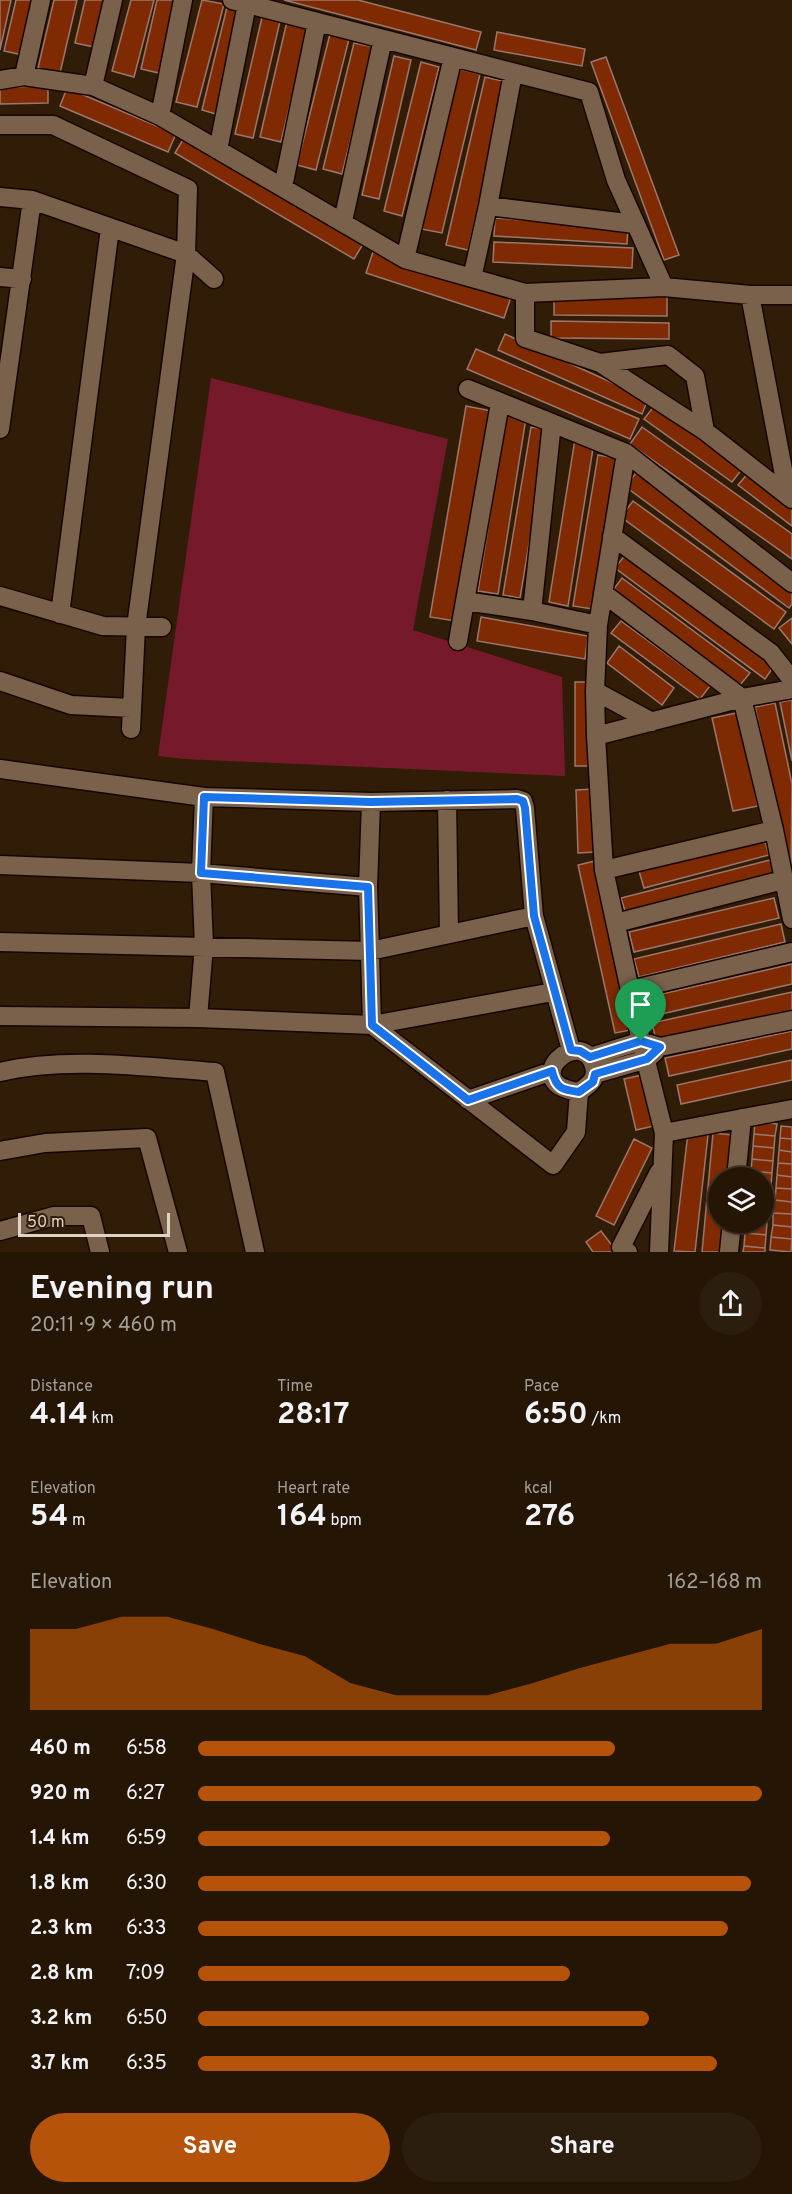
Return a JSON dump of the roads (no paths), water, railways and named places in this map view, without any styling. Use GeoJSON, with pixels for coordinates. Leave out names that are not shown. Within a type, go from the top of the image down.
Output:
{"type":"FeatureCollection","features":[{"type":"Feature","properties":{"kind":"street"},"geometry":{"type":"LineString","coordinates":[[24,76],[41,0]]}},
{"type":"Feature","properties":{"kind":"street"},"geometry":{"type":"LineString","coordinates":[[93,86],[113,0]]}},
{"type":"Feature","properties":{"kind":"street"},"geometry":{"type":"LineString","coordinates":[[160,116],[183,0]]}},
{"type":"Feature","properties":{"kind":"street"},"geometry":{"type":"LineString","coordinates":[[218,150],[240,2],[589,92],[616,180],[664,287]]}},
{"type":"Feature","properties":{"kind":"street"},"geometry":{"type":"LineString","coordinates":[[283,187],[317,22]]}},
{"type":"Feature","properties":{"kind":"street"},"geometry":{"type":"LineString","coordinates":[[343,221],[383,39]]}},
{"type":"Feature","properties":{"kind":"street"},"geometry":{"type":"LineString","coordinates":[[405,259],[453,57]]}},
{"type":"Feature","properties":{"kind":"street"},"geometry":{"type":"LineString","coordinates":[[472,278],[513,73]]}},
{"type":"Feature","properties":{"kind":"street"},"geometry":{"type":"LineString","coordinates":[[0,80],[24,76],[93,86],[160,116],[405,259],[525,293],[664,287],[750,295],[792,296]]}},
{"type":"Feature","properties":{"kind":"street"},"geometry":{"type":"LineString","coordinates":[[0,125],[53,125],[188,189],[186,254],[136,627],[131,729]]}},
{"type":"Feature","properties":{"kind":"street"},"geometry":{"type":"LineString","coordinates":[[0,197],[32,200],[186,254],[214,279]]}},
{"type":"Feature","properties":{"kind":"street"},"geometry":{"type":"LineString","coordinates":[[0,429],[5,357],[22,279],[32,200]]}},
{"type":"Feature","properties":{"kind":"street"},"geometry":{"type":"LineString","coordinates":[[488,206],[635,224]]}},
{"type":"Feature","properties":{"kind":"street"},"geometry":{"type":"LineString","coordinates":[[60,614],[111,228]]}},
{"type":"Feature","properties":{"kind":"street"},"geometry":{"type":"LineString","coordinates":[[0,277],[22,279]]}},
{"type":"Feature","properties":{"kind":"street"},"geometry":{"type":"LineString","coordinates":[[525,293],[525,338],[600,363],[705,431],[790,498]]}},
{"type":"Feature","properties":{"kind":"street"},"geometry":{"type":"LineString","coordinates":[[750,295],[790,498]]}},
{"type":"Feature","properties":{"kind":"street"},"geometry":{"type":"LineString","coordinates":[[600,363],[668,356],[695,376],[705,431]]}},
{"type":"Feature","properties":{"kind":"street"},"geometry":{"type":"LineString","coordinates":[[468,389],[626,453],[792,583]]}},
{"type":"Feature","properties":{"kind":"street"},"geometry":{"type":"LineString","coordinates":[[458,641],[500,403]]}},
{"type":"Feature","properties":{"kind":"street"},"geometry":{"type":"LineString","coordinates":[[532,611],[552,423]]}},
{"type":"Feature","properties":{"kind":"street"},"geometry":{"type":"LineString","coordinates":[[626,453],[598,625],[595,691],[596,736],[604,870],[641,1041],[653,1053],[664,1133],[658,1252]]}},
{"type":"Feature","properties":{"kind":"street"},"geometry":{"type":"LineString","coordinates":[[612,536],[771,653],[792,680]]}},
{"type":"Feature","properties":{"kind":"street"},"geometry":{"type":"LineString","coordinates":[[603,592],[742,698],[791,908]]}},
{"type":"Feature","properties":{"kind":"street"},"geometry":{"type":"LineString","coordinates":[[0,596],[103,626],[162,627]]}},
{"type":"Feature","properties":{"kind":"street"},"geometry":{"type":"LineString","coordinates":[[465,601],[532,611],[598,625]]}},
{"type":"Feature","properties":{"kind":"street"},"geometry":{"type":"LineString","coordinates":[[0,681],[71,705],[131,708]]}},
{"type":"Feature","properties":{"kind":"street"},"geometry":{"type":"LineString","coordinates":[[596,736],[742,698],[792,689]]}},
{"type":"Feature","properties":{"kind":"street"},"geometry":{"type":"LineString","coordinates":[[595,691],[652,722]]}},
{"type":"Feature","properties":{"kind":"street"},"geometry":{"type":"LineString","coordinates":[[0,769],[204,797],[371,802],[517,799],[523,801],[534,916],[553,992],[571,1050]]}},
{"type":"Feature","properties":{"kind":"street"},"geometry":{"type":"LineString","coordinates":[[198,1017],[204,946],[201,873],[204,797]]}},
{"type":"Feature","properties":{"kind":"street"},"geometry":{"type":"LineString","coordinates":[[447,800],[449,934]]}},
{"type":"Feature","properties":{"kind":"street"},"geometry":{"type":"LineString","coordinates":[[371,802],[368,887],[372,1025]]}},
{"type":"Feature","properties":{"kind":"street"},"geometry":{"type":"LineString","coordinates":[[604,870],[774,830]]}},
{"type":"Feature","properties":{"kind":"street"},"geometry":{"type":"LineString","coordinates":[[0,865],[201,873],[368,887]]}},
{"type":"Feature","properties":{"kind":"street"},"geometry":{"type":"LineString","coordinates":[[615,923],[783,880]]}},
{"type":"Feature","properties":{"kind":"street"},"geometry":{"type":"LineString","coordinates":[[0,942],[370,951],[534,916]]}},
{"type":"Feature","properties":{"kind":"street"},"geometry":{"type":"LineString","coordinates":[[630,990],[792,952]]}},
{"type":"Feature","properties":{"kind":"street"},"geometry":{"type":"LineString","coordinates":[[0,1016],[198,1017],[372,1025],[553,992]]}},
{"type":"Feature","properties":{"kind":"street"},"geometry":{"type":"LineString","coordinates":[[592,1065],[792,1020]]}},
{"type":"Feature","properties":{"kind":"street"},"geometry":{"type":"LineString","coordinates":[[372,1025],[553,1165],[576,1132],[579,1092]]}},
{"type":"Feature","properties":{"kind":"street"},"geometry":{"type":"LineString","coordinates":[[592,1065],[641,1041]]}},
{"type":"Feature","properties":{"kind":"street"},"geometry":{"type":"LineString","coordinates":[[571,1050],[580,1051],[592,1065],[593,1082],[579,1092],[563,1090],[554,1081],[552,1071],[557,1058],[571,1050]]}},
{"type":"Feature","properties":{"kind":"street"},"geometry":{"type":"LineString","coordinates":[[0,1072],[25,1066],[117,1065],[215,1072],[255,1252]]}},
{"type":"Feature","properties":{"kind":"street"},"geometry":{"type":"LineString","coordinates":[[468,1100],[552,1071]]}},
{"type":"Feature","properties":{"kind":"street"},"geometry":{"type":"LineString","coordinates":[[664,1133],[792,1109]]}},
{"type":"Feature","properties":{"kind":"street"},"geometry":{"type":"LineString","coordinates":[[737,1167],[742,1118]]}},
{"type":"Feature","properties":{"kind":"street"},"geometry":{"type":"LineString","coordinates":[[0,1151],[45,1143],[147,1138],[178,1252]]}},
{"type":"Feature","properties":{"kind":"street"},"geometry":{"type":"LineString","coordinates":[[628,1252],[621,1247],[662,1165]]}},
{"type":"Feature","properties":{"kind":"street"},"geometry":{"type":"LineString","coordinates":[[0,1231],[54,1216],[91,1216],[100,1252]]}},
{"type":"Feature","properties":{"kind":"street"},"geometry":{"type":"LineString","coordinates":[[729,1252],[731,1233]]}}]}
